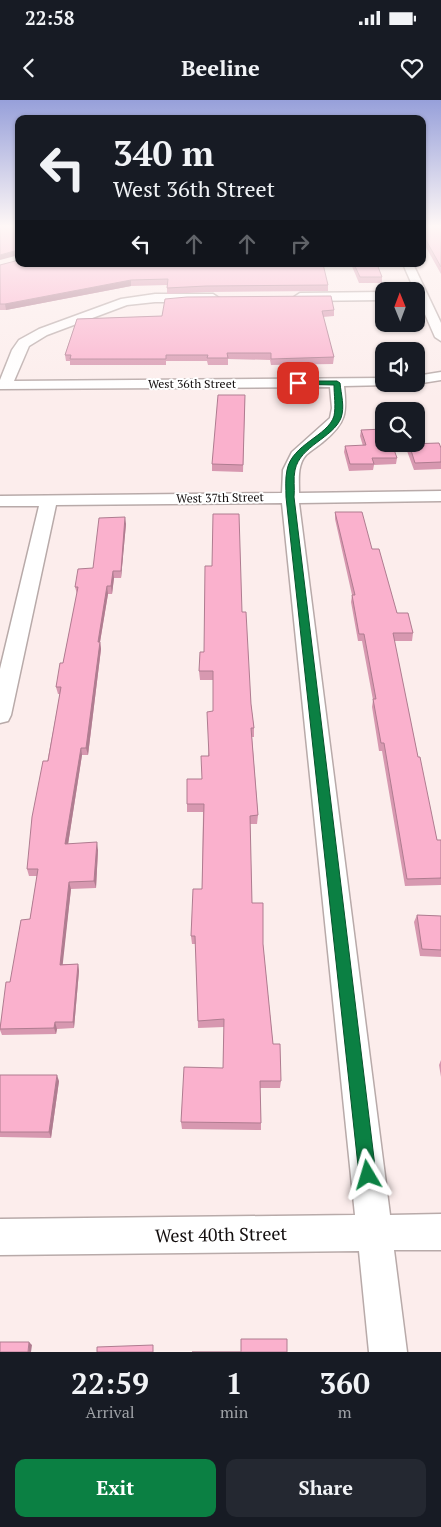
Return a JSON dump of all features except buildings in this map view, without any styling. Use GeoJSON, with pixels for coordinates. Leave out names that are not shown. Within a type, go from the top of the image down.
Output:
{"type":"FeatureCollection","features":[{"type":"Feature","properties":{"kind":"street"},"geometry":{"type":"LineString","coordinates":[[289,297],[375,296]]}},
{"type":"Feature","properties":{"kind":"street"},"geometry":{"type":"LineString","coordinates":[[2,385],[14,357],[24,343],[43,332],[67,322],[108,307],[139,300],[222,298]]}},
{"type":"Feature","properties":{"kind":"street"},"geometry":{"type":"LineString","coordinates":[[425,307],[441,337]]}},
{"type":"Feature","properties":{"kind":"street"},"geometry":{"type":"LineString","coordinates":[[425,379],[441,376]]}},
{"type":"Feature","properties":{"kind":"street","name":"West 36th Street"},"geometry":{"type":"LineString","coordinates":[[2,385],[375,382]]}},
{"type":"Feature","properties":{"kind":"street"},"geometry":{"type":"LineString","coordinates":[[337,383],[339,408],[337,419],[300,452],[295,460],[291,470],[290,497],[388,1352]]}},
{"type":"Feature","properties":{"kind":"street","name":"West 37th Street"},"geometry":{"type":"LineString","coordinates":[[0,501],[441,496]]}},
{"type":"Feature","properties":{"kind":"street"},"geometry":{"type":"LineString","coordinates":[[0,715],[49,500]]}},
{"type":"Feature","properties":{"kind":"street","name":"West 40th Street"},"geometry":{"type":"LineString","coordinates":[[0,1238],[441,1232]]}},
{"type":"Feature","properties":{"kind":"route"},"geometry":{"type":"LineString","coordinates":[[298,383],[337,383],[339,408],[337,419],[300,452],[295,460],[290,477],[290,497],[368,1175]]}}]}
